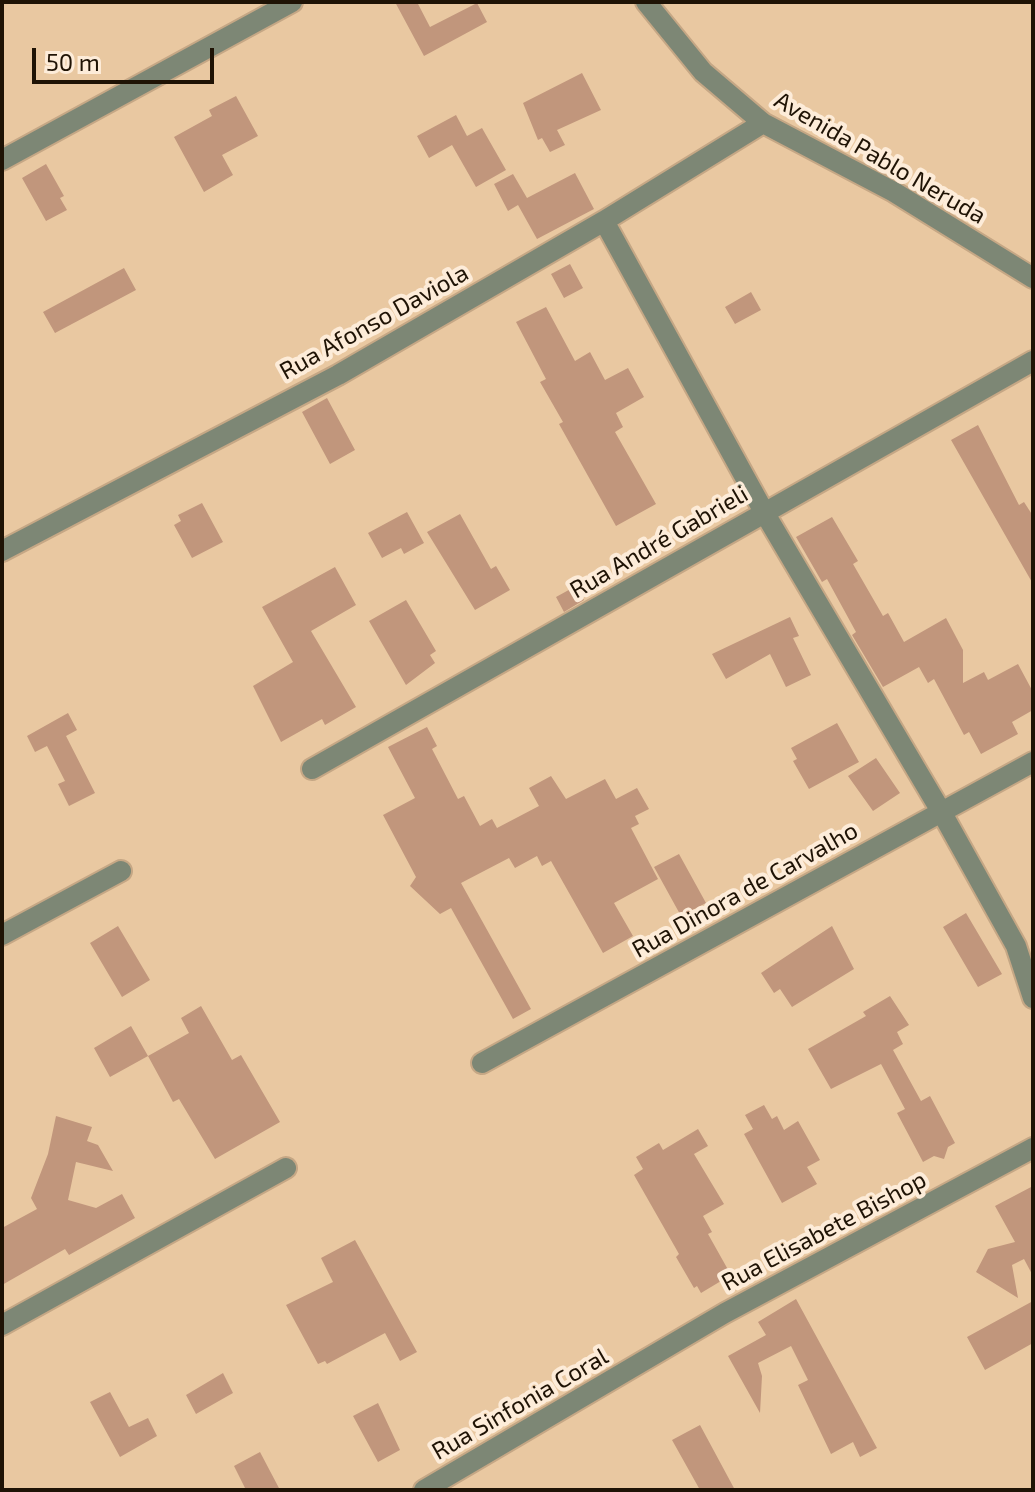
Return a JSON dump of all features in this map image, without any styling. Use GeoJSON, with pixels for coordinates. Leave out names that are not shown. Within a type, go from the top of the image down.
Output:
{"type":"FeatureCollection","features":[{"type":"Feature","properties":{"kind":"street"},"geometry":{"type":"LineString","coordinates":[[2,160],[292,2]]}},
{"type":"Feature","properties":{"kind":"street","name":"Avenida Pablo Neruda"},"geometry":{"type":"LineString","coordinates":[[646,2],[703,72],[763,123],[894,192],[1033,278]]}},
{"type":"Feature","properties":{"kind":"street","name":"Rua Afonso Daviola"},"geometry":{"type":"LineString","coordinates":[[2,551],[338,375],[604,221],[763,123]]}},
{"type":"Feature","properties":{"kind":"street"},"geometry":{"type":"LineString","coordinates":[[604,221],[764,512],[942,813],[1016,946],[1033,998]]}},
{"type":"Feature","properties":{"kind":"street","name":"Rua André Gabrieli"},"geometry":{"type":"LineString","coordinates":[[312,769],[1033,361]]}},
{"type":"Feature","properties":{"kind":"street","name":"Rua Dinora de Carvalho"},"geometry":{"type":"LineString","coordinates":[[482,1063],[1033,762]]}},
{"type":"Feature","properties":{"kind":"street"},"geometry":{"type":"LineString","coordinates":[[2,935],[121,871]]}},
{"type":"Feature","properties":{"kind":"street","name":"Rua Elisabete Bishop"},"geometry":{"type":"LineString","coordinates":[[642,1363],[780,1283],[1033,1148]]}},
{"type":"Feature","properties":{"kind":"street"},"geometry":{"type":"LineString","coordinates":[[2,1325],[286,1168]]}},
{"type":"Feature","properties":{"kind":"street","name":"Rua Sinfonia Coral"},"geometry":{"type":"LineString","coordinates":[[424,1490],[642,1363]]}},
{"type":"Feature","properties":{"kind":"building"},"geometry":{"type":"Polygon","coordinates":[[[395,2],[417,2],[430,27],[477,3],[487,22],[424,56],[395,2]]]}},
{"type":"Feature","properties":{"kind":"building"},"geometry":{"type":"Polygon","coordinates":[[[582,73],[601,110],[557,130],[565,145],[550,152],[542,138],[538,140],[523,103],[582,73]]]}},
{"type":"Feature","properties":{"kind":"building"},"geometry":{"type":"Polygon","coordinates":[[[236,96],[258,136],[222,155],[233,175],[204,192],[174,137],[212,116],[209,110],[236,96]]]}},
{"type":"Feature","properties":{"kind":"building"},"geometry":{"type":"Polygon","coordinates":[[[456,115],[467,136],[482,128],[506,170],[476,187],[452,145],[429,158],[417,136],[456,115]]]}},
{"type":"Feature","properties":{"kind":"building"},"geometry":{"type":"Polygon","coordinates":[[[46,164],[64,196],[60,198],[67,210],[46,221],[22,178],[46,164]]]}},
{"type":"Feature","properties":{"kind":"building"},"geometry":{"type":"Polygon","coordinates":[[[575,173],[594,209],[537,239],[518,205],[508,211],[494,184],[513,174],[527,198],[575,173]]]}},
{"type":"Feature","properties":{"kind":"building"},"geometry":{"type":"Polygon","coordinates":[[[570,264],[583,288],[564,298],[551,274],[570,264]]]}},
{"type":"Feature","properties":{"kind":"building"},"geometry":{"type":"Polygon","coordinates":[[[124,268],[136,290],[55,333],[43,312],[124,268]]]}},
{"type":"Feature","properties":{"kind":"building"},"geometry":{"type":"Polygon","coordinates":[[[751,292],[761,310],[735,324],[725,307],[751,292]]]}},
{"type":"Feature","properties":{"kind":"building"},"geometry":{"type":"Polygon","coordinates":[[[546,307],[575,361],[590,352],[605,380],[628,368],[644,397],[616,413],[623,427],[615,432],[656,504],[616,526],[559,424],[563,422],[540,382],[546,379],[516,322],[546,307]]]}},
{"type":"Feature","properties":{"kind":"building"},"geometry":{"type":"Polygon","coordinates":[[[327,398],[355,450],[330,464],[302,412],[327,398]]]}},
{"type":"Feature","properties":{"kind":"building"},"geometry":{"type":"Polygon","coordinates":[[[978,425],[1019,505],[1024,502],[1033,516],[1033,584],[951,440],[978,425]]]}},
{"type":"Feature","properties":{"kind":"building"},"geometry":{"type":"Polygon","coordinates":[[[202,503],[223,542],[192,558],[174,525],[181,521],[178,515],[202,503]]]}},
{"type":"Feature","properties":{"kind":"building"},"geometry":{"type":"Polygon","coordinates":[[[407,512],[424,543],[404,554],[401,548],[382,558],[368,533],[407,512]]]}},
{"type":"Feature","properties":{"kind":"building"},"geometry":{"type":"Polygon","coordinates":[[[460,514],[491,569],[496,566],[510,590],[475,610],[427,532],[460,514]]]}},
{"type":"Feature","properties":{"kind":"building"},"geometry":{"type":"Polygon","coordinates":[[[832,517],[858,561],[853,564],[883,616],[888,613],[904,642],[946,618],[963,650],[963,683],[984,672],[988,680],[1018,664],[1033,692],[1033,710],[1012,722],[1018,734],[981,754],[969,732],[964,735],[934,679],[928,683],[919,667],[883,687],[852,635],[856,632],[827,579],[822,582],[796,537],[832,517]]]}},
{"type":"Feature","properties":{"kind":"building"},"geometry":{"type":"Polygon","coordinates":[[[335,567],[356,605],[311,631],[356,707],[325,725],[322,719],[281,742],[253,686],[293,662],[262,607],[335,567]]]}},
{"type":"Feature","properties":{"kind":"building"},"geometry":{"type":"Polygon","coordinates":[[[576,586],[584,600],[564,612],[556,597],[576,586]]]}},
{"type":"Feature","properties":{"kind":"building"},"geometry":{"type":"Polygon","coordinates":[[[406,600],[436,651],[430,655],[435,663],[406,685],[369,621],[406,600]]]}},
{"type":"Feature","properties":{"kind":"building"},"geometry":{"type":"Polygon","coordinates":[[[790,617],[799,636],[793,638],[811,675],[786,687],[770,654],[726,679],[712,654],[790,617]]]}},
{"type":"Feature","properties":{"kind":"building"},"geometry":{"type":"Polygon","coordinates":[[[68,713],[77,730],[66,736],[95,793],[69,806],[58,784],[65,781],[47,746],[35,752],[27,736],[68,713]]]}},
{"type":"Feature","properties":{"kind":"building"},"geometry":{"type":"Polygon","coordinates":[[[837,723],[859,762],[809,789],[793,761],[797,759],[791,748],[837,723]]]}},
{"type":"Feature","properties":{"kind":"building"},"geometry":{"type":"Polygon","coordinates":[[[427,727],[437,746],[432,749],[458,799],[464,796],[480,826],[492,819],[497,828],[539,806],[529,788],[551,776],[566,799],[605,779],[616,799],[637,788],[649,809],[635,816],[639,824],[631,828],[658,879],[614,903],[633,936],[603,953],[551,861],[542,866],[537,856],[515,868],[509,858],[461,883],[531,1009],[513,1019],[451,908],[440,914],[410,886],[416,877],[383,815],[415,798],[388,747],[427,727]]]}},
{"type":"Feature","properties":{"kind":"building"},"geometry":{"type":"Polygon","coordinates":[[[876,758],[900,793],[873,811],[848,776],[876,758]]]}},
{"type":"Feature","properties":{"kind":"building"},"geometry":{"type":"Polygon","coordinates":[[[679,854],[706,903],[681,916],[654,867],[679,854]]]}},
{"type":"Feature","properties":{"kind":"building"},"geometry":{"type":"Polygon","coordinates":[[[966,913],[1002,974],[978,987],[943,927],[966,913]]]}},
{"type":"Feature","properties":{"kind":"building"},"geometry":{"type":"Polygon","coordinates":[[[118,926],[150,980],[122,997],[90,943],[118,926]]]}},
{"type":"Feature","properties":{"kind":"building"},"geometry":{"type":"Polygon","coordinates":[[[832,926],[854,969],[792,1007],[780,989],[774,993],[761,973],[832,926]]]}},
{"type":"Feature","properties":{"kind":"building"},"geometry":{"type":"Polygon","coordinates":[[[890,996],[909,1025],[897,1032],[903,1044],[893,1050],[921,1101],[930,1096],[955,1143],[948,1147],[944,1159],[934,1156],[923,1162],[897,1113],[905,1109],[881,1064],[831,1089],[808,1049],[866,1016],[863,1012],[890,996]]]}},
{"type":"Feature","properties":{"kind":"building"},"geometry":{"type":"Polygon","coordinates":[[[201,1006],[232,1060],[241,1055],[280,1122],[215,1159],[179,1099],[173,1102],[148,1056],[189,1033],[181,1018],[201,1006]]]}},
{"type":"Feature","properties":{"kind":"building"},"geometry":{"type":"Polygon","coordinates":[[[131,1026],[148,1056],[110,1077],[94,1048],[131,1026]]]}},
{"type":"Feature","properties":{"kind":"building"},"geometry":{"type":"Polygon","coordinates":[[[764,1105],[772,1119],[777,1116],[784,1130],[798,1121],[820,1160],[807,1167],[817,1184],[782,1203],[744,1134],[753,1129],[745,1115],[764,1105]]]}},
{"type":"Feature","properties":{"kind":"building"},"geometry":{"type":"Polygon","coordinates":[[[56,1116],[92,1127],[87,1141],[98,1145],[113,1171],[76,1162],[68,1200],[96,1208],[122,1194],[135,1218],[69,1255],[65,1249],[2,1285],[2,1228],[37,1209],[31,1198],[48,1154],[56,1116]]]}},
{"type":"Feature","properties":{"kind":"building"},"geometry":{"type":"Polygon","coordinates":[[[698,1129],[708,1146],[694,1154],[724,1204],[703,1216],[712,1232],[708,1234],[731,1275],[701,1293],[697,1286],[694,1288],[676,1257],[679,1254],[634,1175],[643,1169],[636,1157],[659,1143],[663,1150],[698,1129]]]}},
{"type":"Feature","properties":{"kind":"building"},"geometry":{"type":"Polygon","coordinates":[[[1033,1186],[1033,1276],[1024,1259],[1012,1265],[1018,1298],[976,1272],[988,1249],[1015,1242],[995,1206],[1033,1186]]]}},
{"type":"Feature","properties":{"kind":"building"},"geometry":{"type":"Polygon","coordinates":[[[355,1240],[417,1352],[400,1361],[385,1333],[327,1364],[325,1361],[318,1364],[286,1305],[333,1282],[321,1258],[355,1240]]]}},
{"type":"Feature","properties":{"kind":"building"},"geometry":{"type":"Polygon","coordinates":[[[796,1299],[877,1448],[860,1457],[853,1442],[831,1454],[798,1385],[808,1380],[791,1346],[758,1363],[762,1376],[760,1413],[728,1356],[766,1335],[758,1322],[796,1299]]]}},
{"type":"Feature","properties":{"kind":"building"},"geometry":{"type":"Polygon","coordinates":[[[1033,1301],[1033,1343],[985,1370],[967,1337],[1033,1301]]]}},
{"type":"Feature","properties":{"kind":"building"},"geometry":{"type":"Polygon","coordinates":[[[223,1373],[233,1393],[196,1414],[186,1395],[223,1373]]]}},
{"type":"Feature","properties":{"kind":"building"},"geometry":{"type":"Polygon","coordinates":[[[110,1392],[129,1427],[148,1418],[157,1436],[120,1457],[90,1402],[110,1392]]]}},
{"type":"Feature","properties":{"kind":"building"},"geometry":{"type":"Polygon","coordinates":[[[378,1403],[400,1450],[378,1462],[353,1416],[378,1403]]]}},
{"type":"Feature","properties":{"kind":"building"},"geometry":{"type":"Polygon","coordinates":[[[700,1425],[735,1490],[700,1490],[672,1440],[700,1425]]]}},
{"type":"Feature","properties":{"kind":"building"},"geometry":{"type":"Polygon","coordinates":[[[260,1452],[280,1490],[246,1490],[234,1466],[260,1452]]]}}]}
